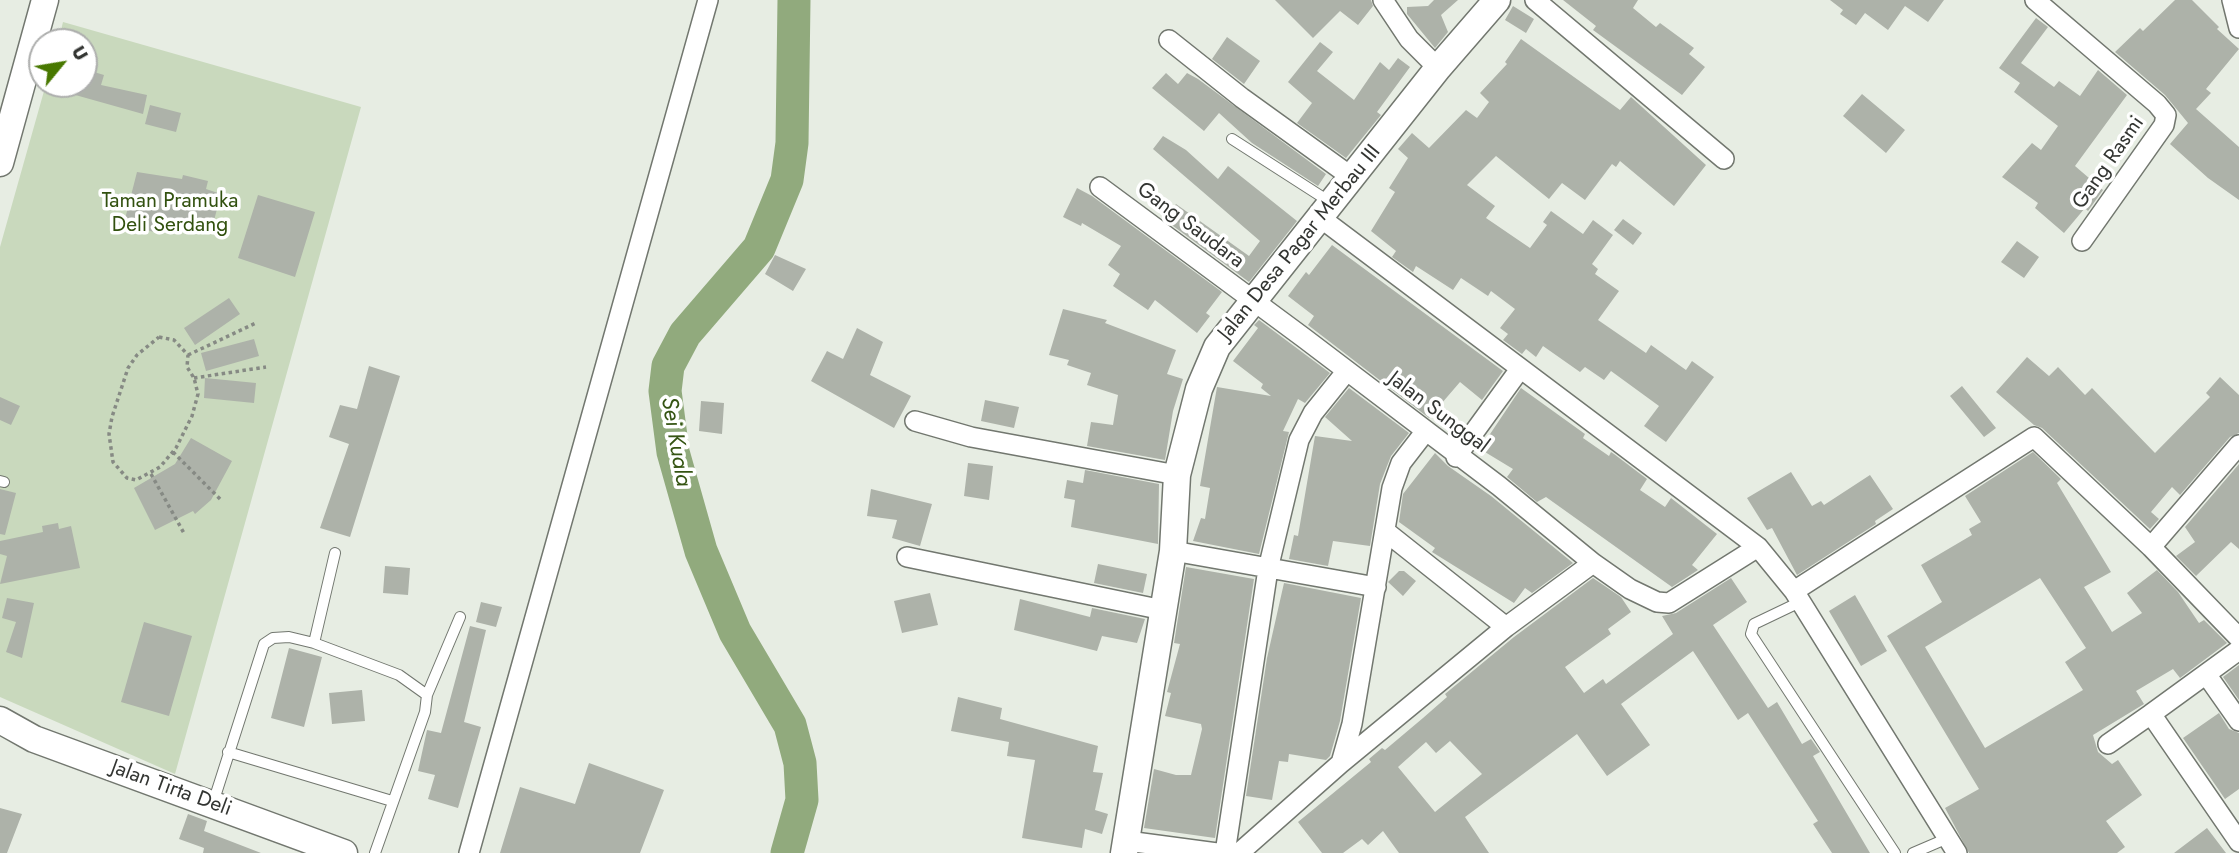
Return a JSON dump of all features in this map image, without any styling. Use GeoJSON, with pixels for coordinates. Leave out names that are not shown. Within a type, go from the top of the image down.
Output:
{"type":"FeatureCollection","features":[{"type":"Feature","properties":{"kind":"street"},"geometry":{"type":"LineString","coordinates":[[0,163],[45,0]]}},
{"type":"Feature","properties":{"kind":"street"},"geometry":{"type":"LineString","coordinates":[[469,853],[708,0]]}},
{"type":"Feature","properties":{"kind":"street"},"geometry":{"type":"LineString","coordinates":[[1383,0],[1409,39],[1438,68]]}},
{"type":"Feature","properties":{"kind":"street","name":"Jalan Desa Pagar Merbau III"},"geometry":{"type":"LineString","coordinates":[[1125,847],[1173,551],[1177,475],[1199,389],[1217,348],[1438,68],[1497,0]]}},
{"type":"Feature","properties":{"kind":"street"},"geometry":{"type":"LineString","coordinates":[[1535,0],[1724,159]]}},
{"type":"Feature","properties":{"kind":"street","name":"Gang Rasmi"},"geometry":{"type":"LineString","coordinates":[[2035,0],[2157,104],[2166,116],[2164,125],[2082,241]]}},
{"type":"Feature","properties":{"kind":"street"},"geometry":{"type":"LineString","coordinates":[[2232,0],[2239,28]]}},
{"type":"Feature","properties":{"kind":"street"},"geometry":{"type":"LineString","coordinates":[[1170,40],[1242,98],[1353,178]]}},
{"type":"Feature","properties":{"kind":"street","name":"Gang Saudara"},"geometry":{"type":"LineString","coordinates":[[1100,187],[1253,301]]}},
{"type":"Feature","properties":{"kind":"street"},"geometry":{"type":"LineString","coordinates":[[1327,212],[1520,369],[1758,547],[1797,596],[1952,846]]}},
{"type":"Feature","properties":{"kind":"street","name":"Jalan Sunggal"},"geometry":{"type":"LineString","coordinates":[[1253,301],[1456,457],[1499,486],[1593,563],[1630,589],[1657,602],[1669,603],[1758,547]]}},
{"type":"Feature","properties":{"kind":"street"},"geometry":{"type":"LineString","coordinates":[[1456,457],[1520,369]]}},
{"type":"Feature","properties":{"kind":"street"},"geometry":{"type":"LineString","coordinates":[[1226,853],[1268,569],[1299,440],[1313,414],[1346,372]]}},
{"type":"Feature","properties":{"kind":"street"},"geometry":{"type":"LineString","coordinates":[[915,421],[982,439],[1177,475]]}},
{"type":"Feature","properties":{"kind":"street"},"geometry":{"type":"LineString","coordinates":[[1341,763],[1352,724],[1395,475],[1425,432]]}},
{"type":"Feature","properties":{"kind":"street"},"geometry":{"type":"LineString","coordinates":[[1797,596],[2035,437],[2151,547],[2239,638]]}},
{"type":"Feature","properties":{"kind":"street"},"geometry":{"type":"LineString","coordinates":[[2151,547],[2239,445]]}},
{"type":"Feature","properties":{"kind":"street"},"geometry":{"type":"LineString","coordinates":[[1385,531],[1506,627]]}},
{"type":"Feature","properties":{"kind":"street"},"geometry":{"type":"LineString","coordinates":[[1173,551],[1376,587]]}},
{"type":"Feature","properties":{"kind":"street"},"geometry":{"type":"LineString","coordinates":[[907,557],[1163,610]]}},
{"type":"Feature","properties":{"kind":"street"},"geometry":{"type":"LineString","coordinates":[[1238,853],[1341,763],[1506,627],[1593,563]]}},
{"type":"Feature","properties":{"kind":"street"},"geometry":{"type":"LineString","coordinates":[[2108,744],[2239,650]]}},
{"type":"Feature","properties":{"kind":"street"},"geometry":{"type":"LineString","coordinates":[[2206,674],[2239,721]]}},
{"type":"Feature","properties":{"kind":"street"},"geometry":{"type":"LineString","coordinates":[[2151,714],[2239,842]]}},
{"type":"Feature","properties":{"kind":"street","name":"Jalan Tirta Deli"},"geometry":{"type":"LineString","coordinates":[[0,720],[34,739],[344,853]]}},
{"type":"Feature","properties":{"kind":"street"},"geometry":{"type":"LineString","coordinates":[[1125,847],[1217,853]]}},
{"type":"Feature","properties":{"kind":"lane"},"geometry":{"type":"LineString","coordinates":[[1232,139],[1327,212]]}},
{"type":"Feature","properties":{"kind":"lane"},"geometry":{"type":"LineString","coordinates":[[314,643],[335,553]]}},
{"type":"Feature","properties":{"kind":"lane"},"geometry":{"type":"LineString","coordinates":[[1797,596],[1754,624],[1751,634],[1895,853]]}},
{"type":"Feature","properties":{"kind":"lane"},"geometry":{"type":"LineString","coordinates":[[375,853],[425,712],[427,695],[460,617]]}},
{"type":"Feature","properties":{"kind":"lane"},"geometry":{"type":"LineString","coordinates":[[213,803],[264,644],[273,638],[289,637],[314,643],[399,676],[414,683],[427,695]]}},
{"type":"Feature","properties":{"kind":"lane"},"geometry":{"type":"LineString","coordinates":[[228,752],[392,801]]}},
{"type":"Feature","properties":{"kind":"lane"},"geometry":{"type":"LineString","coordinates":[[1913,853],[1952,846]]}},
{"type":"Feature","properties":{"kind":"path"},"geometry":{"type":"LineString","coordinates":[[188,355],[256,323]]}},
{"type":"Feature","properties":{"kind":"path"},"geometry":{"type":"LineString","coordinates":[[159,337],[174,340],[188,355],[187,368],[194,378],[198,394],[192,415],[173,453],[151,474],[135,480],[127,478],[113,462],[109,434],[116,398],[137,355],[159,337]]}},
{"type":"Feature","properties":{"kind":"path"},"geometry":{"type":"LineString","coordinates":[[194,378],[266,367]]}},
{"type":"Feature","properties":{"kind":"path"},"geometry":{"type":"LineString","coordinates":[[173,453],[222,501]]}},
{"type":"Feature","properties":{"kind":"path"},"geometry":{"type":"LineString","coordinates":[[151,474],[185,535]]}},
{"type":"Feature","properties":{"kind":"green space","name":"Taman Pramuka Deli Serdang"},"geometry":{"type":"Polygon","coordinates":[[[63,22],[84,28],[62,28],[63,22]]]}},
{"type":"Feature","properties":{"kind":"green space","name":"Taman Pramuka Deli Serdang"},"geometry":{"type":"Polygon","coordinates":[[[98,32],[361,107],[175,774],[0,697],[0,247],[42,98],[98,98],[98,32]]]}},
{"type":"Feature","properties":{"kind":"building"},"geometry":{"type":"Polygon","coordinates":[[[1275,0],[1371,0],[1373,6],[1358,25],[1340,11],[1313,38],[1275,0]]]}},
{"type":"Feature","properties":{"kind":"building"},"geometry":{"type":"Polygon","coordinates":[[[1434,0],[1458,0],[1441,15],[1448,32],[1435,48],[1407,14],[1407,7],[1428,6],[1434,0]]]}},
{"type":"Feature","properties":{"kind":"building"},"geometry":{"type":"Polygon","coordinates":[[[1563,0],[1638,0],[1633,8],[1656,27],[1660,23],[1694,48],[1689,54],[1705,67],[1682,95],[1593,30],[1596,26],[1563,0]]]}},
{"type":"Feature","properties":{"kind":"building"},"geometry":{"type":"Polygon","coordinates":[[[1830,0],[1944,0],[1928,22],[1905,6],[1888,30],[1865,13],[1856,25],[1840,14],[1843,10],[1830,0]]]}},
{"type":"Feature","properties":{"kind":"building"},"geometry":{"type":"Polygon","coordinates":[[[2175,0],[2192,0],[2239,49],[2206,89],[2211,93],[2196,109],[2239,147],[2239,200],[2208,178],[2170,144],[2188,123],[2165,95],[2115,52],[2140,28],[2143,31],[2175,0]]]}},
{"type":"Feature","properties":{"kind":"building"},"geometry":{"type":"Polygon","coordinates":[[[1513,6],[1534,19],[1526,33],[1505,20],[1513,6]]]}},
{"type":"Feature","properties":{"kind":"building"},"geometry":{"type":"Polygon","coordinates":[[[2036,18],[2048,27],[2021,63],[2054,87],[2059,81],[2080,96],[2098,70],[2127,95],[2075,166],[2103,190],[2088,211],[2085,208],[2064,233],[2035,208],[2038,203],[2002,177],[2032,143],[2041,150],[2058,126],[2014,92],[2020,83],[1999,68],[2036,18]]]}},
{"type":"Feature","properties":{"kind":"building"},"geometry":{"type":"Polygon","coordinates":[[[1227,37],[1260,61],[1244,84],[1212,59],[1227,37]]]}},
{"type":"Feature","properties":{"kind":"building"},"geometry":{"type":"Polygon","coordinates":[[[1521,39],[1620,110],[1631,97],[1706,165],[1674,206],[1620,161],[1616,167],[1612,164],[1585,200],[1562,183],[1549,199],[1496,156],[1467,185],[1495,206],[1486,218],[1530,248],[1547,225],[1543,222],[1551,211],[1583,234],[1593,220],[1613,235],[1592,264],[1598,269],[1595,274],[1619,291],[1598,320],[1646,353],[1651,345],[1686,370],[1692,361],[1714,377],[1666,442],[1644,426],[1659,406],[1611,371],[1604,380],[1585,367],[1580,372],[1543,346],[1536,357],[1526,349],[1522,354],[1503,340],[1508,334],[1500,328],[1515,309],[1491,291],[1488,296],[1461,278],[1453,290],[1416,266],[1413,272],[1392,257],[1396,251],[1371,231],[1395,192],[1389,188],[1408,158],[1398,149],[1412,133],[1429,148],[1466,110],[1477,118],[1489,102],[1480,93],[1507,64],[1505,62],[1521,39]]]}},
{"type":"Feature","properties":{"kind":"building"},"geometry":{"type":"Polygon","coordinates":[[[1320,42],[1333,52],[1317,71],[1354,100],[1380,62],[1389,70],[1398,58],[1410,67],[1377,112],[1381,115],[1346,158],[1297,123],[1312,103],[1288,82],[1320,42]]]}},
{"type":"Feature","properties":{"kind":"building"},"geometry":{"type":"Polygon","coordinates":[[[98,73],[104,75],[101,85],[147,95],[143,114],[86,98],[98,98],[98,73]]]}},
{"type":"Feature","properties":{"kind":"building"},"geometry":{"type":"Polygon","coordinates":[[[1166,73],[1178,84],[1187,73],[1198,79],[1326,174],[1318,186],[1252,143],[1219,113],[1204,131],[1152,88],[1166,73]]]}},
{"type":"Feature","properties":{"kind":"building"},"geometry":{"type":"Polygon","coordinates":[[[1862,94],[1905,130],[1886,153],[1843,116],[1862,94]]]}},
{"type":"Feature","properties":{"kind":"building"},"geometry":{"type":"Polygon","coordinates":[[[150,105],[181,113],[176,132],[145,124],[150,105]]]}},
{"type":"Feature","properties":{"kind":"building"},"geometry":{"type":"Polygon","coordinates":[[[1163,136],[1186,150],[1218,179],[1228,166],[1297,221],[1249,282],[1165,220],[1176,204],[1249,256],[1260,241],[1153,149],[1163,136]]]}},
{"type":"Feature","properties":{"kind":"building"},"geometry":{"type":"Polygon","coordinates":[[[137,172],[182,179],[183,175],[208,181],[206,189],[221,194],[212,228],[197,223],[195,230],[159,220],[157,233],[124,223],[137,172]]]}},
{"type":"Feature","properties":{"kind":"building"},"geometry":{"type":"Polygon","coordinates":[[[1077,188],[1092,196],[1222,292],[1206,313],[1210,316],[1197,333],[1155,300],[1148,310],[1113,286],[1120,274],[1108,265],[1121,246],[1082,223],[1081,226],[1063,217],[1077,188]]]}},
{"type":"Feature","properties":{"kind":"building"},"geometry":{"type":"Polygon","coordinates":[[[258,195],[315,212],[295,277],[238,258],[258,195]]]}},
{"type":"Feature","properties":{"kind":"building"},"geometry":{"type":"Polygon","coordinates":[[[1623,219],[1642,233],[1633,245],[1614,230],[1623,219]]]}},
{"type":"Feature","properties":{"kind":"building"},"geometry":{"type":"Polygon","coordinates":[[[2017,241],[2039,257],[2024,278],[2001,262],[2017,241]]]}},
{"type":"Feature","properties":{"kind":"building"},"geometry":{"type":"Polygon","coordinates":[[[1332,245],[1503,371],[1482,400],[1460,382],[1429,418],[1308,325],[1314,316],[1288,296],[1306,272],[1309,275],[1332,245]]]}},
{"type":"Feature","properties":{"kind":"building"},"geometry":{"type":"Polygon","coordinates":[[[775,255],[806,269],[793,291],[765,274],[775,255]]]}},
{"type":"Feature","properties":{"kind":"building"},"geometry":{"type":"Polygon","coordinates":[[[229,298],[240,314],[195,345],[184,328],[229,298]]]}},
{"type":"Feature","properties":{"kind":"building"},"geometry":{"type":"Polygon","coordinates":[[[1063,309],[1107,320],[1105,323],[1176,350],[1167,374],[1183,379],[1173,411],[1165,460],[1087,446],[1091,422],[1113,425],[1118,395],[1087,385],[1091,373],[1067,365],[1069,360],[1049,355],[1063,309]]]}},
{"type":"Feature","properties":{"kind":"building"},"geometry":{"type":"Polygon","coordinates":[[[1259,320],[1330,373],[1305,403],[1298,399],[1283,431],[1289,432],[1259,554],[1193,541],[1201,518],[1205,519],[1210,488],[1200,486],[1217,387],[1271,396],[1261,388],[1263,384],[1233,361],[1258,328],[1254,325],[1259,320]]]}},
{"type":"Feature","properties":{"kind":"building"},"geometry":{"type":"Polygon","coordinates":[[[857,328],[883,342],[870,375],[911,396],[894,428],[811,381],[827,351],[843,359],[857,328]]]}},
{"type":"Feature","properties":{"kind":"building"},"geometry":{"type":"Polygon","coordinates":[[[254,339],[259,356],[206,371],[201,353],[254,339]]]}},
{"type":"Feature","properties":{"kind":"building"},"geometry":{"type":"Polygon","coordinates":[[[2027,357],[2049,376],[2058,367],[2085,395],[2092,388],[2155,453],[2210,397],[2206,393],[2220,377],[2239,395],[2239,433],[2230,437],[2180,495],[2172,487],[2151,512],[2159,519],[2150,529],[2042,428],[2034,425],[1996,392],[2027,357]]]}},
{"type":"Feature","properties":{"kind":"building"},"geometry":{"type":"Polygon","coordinates":[[[369,366],[400,376],[350,537],[320,528],[349,444],[329,437],[340,405],[357,409],[369,366]]]}},
{"type":"Feature","properties":{"kind":"building"},"geometry":{"type":"Polygon","coordinates":[[[205,378],[256,383],[254,403],[204,398],[205,378]]]}},
{"type":"Feature","properties":{"kind":"building"},"geometry":{"type":"Polygon","coordinates":[[[1962,386],[1996,428],[1984,437],[1950,396],[1962,386]]]}},
{"type":"Feature","properties":{"kind":"building"},"geometry":{"type":"Polygon","coordinates":[[[1349,388],[1409,433],[1391,456],[1380,484],[1370,546],[1333,541],[1328,566],[1289,559],[1294,535],[1298,536],[1315,436],[1352,441],[1325,417],[1349,388]]]}},
{"type":"Feature","properties":{"kind":"building"},"geometry":{"type":"Polygon","coordinates":[[[1521,388],[1585,434],[1583,438],[1609,456],[1611,452],[1647,479],[1640,490],[1665,507],[1671,498],[1717,534],[1692,565],[1698,570],[1672,587],[1546,497],[1537,502],[1507,477],[1513,469],[1480,449],[1521,388]]]}},
{"type":"Feature","properties":{"kind":"building"},"geometry":{"type":"Polygon","coordinates":[[[0,397],[20,406],[11,425],[0,420],[0,397]]]}},
{"type":"Feature","properties":{"kind":"building"},"geometry":{"type":"Polygon","coordinates":[[[985,400],[1019,407],[1014,428],[981,421],[985,400]]]}},
{"type":"Feature","properties":{"kind":"building"},"geometry":{"type":"Polygon","coordinates":[[[701,401],[724,403],[722,434],[699,431],[701,401]]]}},
{"type":"Feature","properties":{"kind":"building"},"geometry":{"type":"Polygon","coordinates":[[[191,438],[232,461],[211,500],[195,514],[193,511],[155,530],[134,488],[175,464],[191,438]]]}},
{"type":"Feature","properties":{"kind":"building"},"geometry":{"type":"Polygon","coordinates":[[[2033,452],[2061,479],[2057,483],[2111,572],[2084,587],[2112,632],[2142,613],[2127,593],[2157,570],[2178,592],[2199,623],[2204,620],[2227,643],[2180,678],[2173,669],[2136,691],[2144,704],[2093,735],[2098,752],[2112,764],[2118,760],[2142,795],[2106,821],[2125,847],[2117,853],[1969,853],[1945,808],[1979,789],[1887,636],[1942,602],[1921,565],[1972,535],[1969,529],[1981,522],[1965,496],[2033,452]],[[2040,578],[1925,647],[1985,748],[2083,690],[2065,662],[2086,648],[2040,578]]]}},
{"type":"Feature","properties":{"kind":"building"},"geometry":{"type":"Polygon","coordinates":[[[1435,453],[1573,563],[1532,593],[1525,588],[1514,603],[1432,552],[1435,548],[1399,522],[1403,494],[1435,453]]]}},
{"type":"Feature","properties":{"kind":"building"},"geometry":{"type":"Polygon","coordinates":[[[968,463],[993,466],[989,500],[964,496],[968,463]]]}},
{"type":"Feature","properties":{"kind":"building"},"geometry":{"type":"Polygon","coordinates":[[[2239,464],[2239,549],[2231,542],[2196,576],[2176,556],[2195,542],[2185,527],[2239,464]]]}},
{"type":"Feature","properties":{"kind":"building"},"geometry":{"type":"Polygon","coordinates":[[[1085,470],[1159,484],[1158,544],[1071,527],[1075,500],[1064,498],[1067,480],[1083,483],[1085,470]]]}},
{"type":"Feature","properties":{"kind":"building"},"geometry":{"type":"Polygon","coordinates":[[[1791,472],[1812,506],[1821,501],[1824,505],[1870,475],[1893,509],[1875,521],[1876,524],[1797,575],[1772,528],[1767,530],[1747,498],[1791,472]]]}},
{"type":"Feature","properties":{"kind":"building"},"geometry":{"type":"Polygon","coordinates":[[[0,489],[16,493],[5,535],[0,534],[0,489]]]}},
{"type":"Feature","properties":{"kind":"building"},"geometry":{"type":"Polygon","coordinates":[[[871,489],[932,504],[920,546],[892,538],[897,520],[867,516],[871,489]]]}},
{"type":"Feature","properties":{"kind":"building"},"geometry":{"type":"Polygon","coordinates":[[[58,523],[59,529],[71,526],[80,568],[0,584],[7,556],[0,554],[0,541],[43,532],[42,526],[58,523]]]}},
{"type":"Feature","properties":{"kind":"building"},"geometry":{"type":"Polygon","coordinates":[[[1098,564],[1147,574],[1143,593],[1094,583],[1098,564]]]}},
{"type":"Feature","properties":{"kind":"building"},"geometry":{"type":"Polygon","coordinates":[[[385,566],[410,568],[408,595],[383,593],[385,566]]]}},
{"type":"Feature","properties":{"kind":"building"},"geometry":{"type":"Polygon","coordinates":[[[1186,567],[1254,579],[1215,838],[1144,828],[1154,769],[1176,775],[1191,775],[1202,729],[1201,724],[1165,716],[1171,693],[1167,692],[1180,644],[1174,643],[1186,567]]]}},
{"type":"Feature","properties":{"kind":"building"},"geometry":{"type":"Polygon","coordinates":[[[1399,571],[1404,571],[1416,581],[1403,596],[1388,582],[1399,571]]]}},
{"type":"Feature","properties":{"kind":"building"},"geometry":{"type":"Polygon","coordinates":[[[1593,578],[1621,597],[1631,612],[1608,629],[1611,634],[1565,667],[1584,693],[1603,679],[1606,684],[1673,634],[1662,616],[1676,613],[1731,578],[1747,602],[1713,625],[1768,708],[1777,702],[1802,744],[1811,739],[1820,752],[1813,756],[1870,853],[1832,853],[1813,824],[1818,821],[1748,713],[1738,720],[1693,651],[1621,704],[1650,745],[1607,776],[1577,734],[1465,817],[1489,853],[1399,853],[1383,831],[1368,845],[1362,839],[1343,853],[1322,853],[1298,822],[1371,762],[1369,759],[1382,748],[1385,750],[1423,718],[1447,697],[1445,694],[1514,637],[1593,578]],[[1450,741],[1436,753],[1426,742],[1398,767],[1435,812],[1482,774],[1450,741]]]}},
{"type":"Feature","properties":{"kind":"building"},"geometry":{"type":"Polygon","coordinates":[[[1284,583],[1361,598],[1340,721],[1330,756],[1326,760],[1289,754],[1288,762],[1279,761],[1272,800],[1246,796],[1267,658],[1284,583]]]}},
{"type":"Feature","properties":{"kind":"building"},"geometry":{"type":"Polygon","coordinates":[[[930,593],[938,625],[902,633],[894,601],[930,593]]]}},
{"type":"Feature","properties":{"kind":"building"},"geometry":{"type":"Polygon","coordinates":[[[1855,595],[1887,651],[1861,666],[1829,611],[1855,595]]]}},
{"type":"Feature","properties":{"kind":"building"},"geometry":{"type":"Polygon","coordinates":[[[7,598],[34,603],[22,658],[6,652],[16,622],[2,618],[7,598]]]}},
{"type":"Feature","properties":{"kind":"building"},"geometry":{"type":"Polygon","coordinates":[[[1020,599],[1090,617],[1092,608],[1145,619],[1137,643],[1102,636],[1097,651],[1014,630],[1020,599]]]}},
{"type":"Feature","properties":{"kind":"building"},"geometry":{"type":"Polygon","coordinates":[[[481,602],[502,607],[496,627],[476,622],[481,602]]]}},
{"type":"Feature","properties":{"kind":"building"},"geometry":{"type":"Polygon","coordinates":[[[144,622],[192,636],[169,716],[121,702],[144,622]]]}},
{"type":"Feature","properties":{"kind":"building"},"geometry":{"type":"Polygon","coordinates":[[[470,626],[486,630],[464,722],[481,727],[458,808],[428,799],[435,775],[418,771],[427,730],[441,733],[470,626]]]}},
{"type":"Feature","properties":{"kind":"building"},"geometry":{"type":"Polygon","coordinates":[[[289,648],[322,657],[304,727],[271,718],[289,648]]]}},
{"type":"Feature","properties":{"kind":"building"},"geometry":{"type":"Polygon","coordinates":[[[2239,665],[2239,700],[2223,677],[2239,665]]]}},
{"type":"Feature","properties":{"kind":"building"},"geometry":{"type":"Polygon","coordinates":[[[362,690],[365,721],[332,724],[329,693],[362,690]]]}},
{"type":"Feature","properties":{"kind":"building"},"geometry":{"type":"Polygon","coordinates":[[[958,697],[1002,708],[1000,719],[1098,746],[1093,772],[1103,773],[1095,810],[1108,814],[1102,834],[1085,829],[1082,848],[1022,838],[1035,760],[1007,756],[1009,742],[951,731],[958,697]]]}},
{"type":"Feature","properties":{"kind":"building"},"geometry":{"type":"Polygon","coordinates":[[[2219,713],[2229,729],[2239,733],[2239,789],[2225,799],[2183,738],[2219,713]]]}},
{"type":"Feature","properties":{"kind":"building"},"geometry":{"type":"Polygon","coordinates":[[[589,763],[664,790],[640,853],[500,853],[520,787],[575,804],[589,763]]]}},
{"type":"Feature","properties":{"kind":"building"},"geometry":{"type":"Polygon","coordinates":[[[0,808],[22,814],[7,853],[0,853],[0,808]]]}},
{"type":"Feature","properties":{"kind":"building"},"geometry":{"type":"Polygon","coordinates":[[[188,814],[207,821],[204,831],[261,853],[203,853],[204,848],[179,839],[188,814]]]}},
{"type":"Feature","properties":{"kind":"building"},"geometry":{"type":"Polygon","coordinates":[[[2207,828],[2226,853],[2174,853],[2207,828]]]}},
{"type":"Feature","properties":{"kind":"waterway","name":"Sei Kuala"},"geometry":{"type":"LineString","coordinates":[[787,853],[802,800],[800,763],[790,725],[735,632],[701,551],[673,452],[665,391],[668,366],[685,334],[759,248],[787,180],[792,143],[794,0]]}}]}
